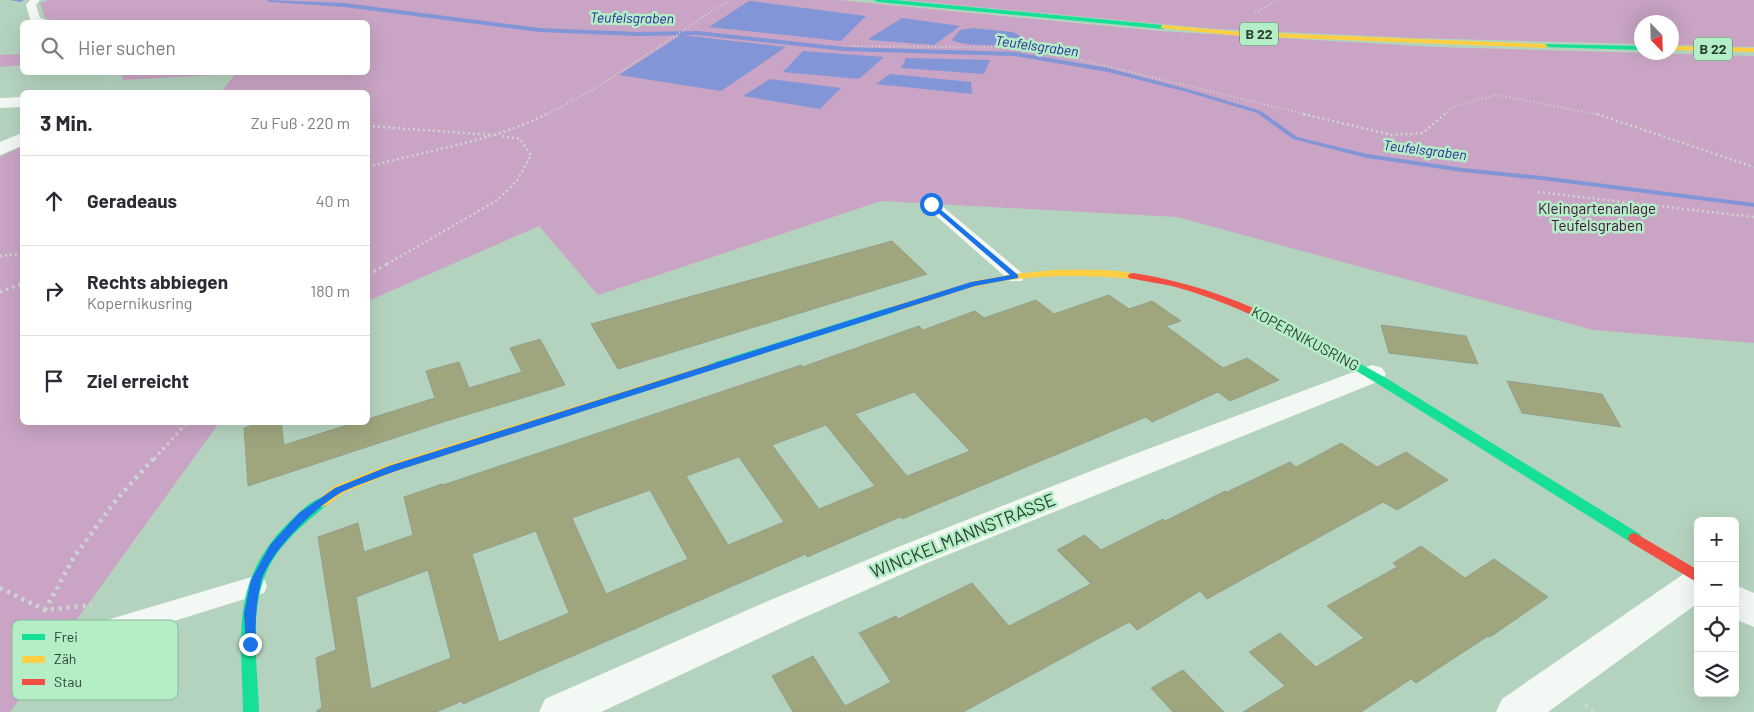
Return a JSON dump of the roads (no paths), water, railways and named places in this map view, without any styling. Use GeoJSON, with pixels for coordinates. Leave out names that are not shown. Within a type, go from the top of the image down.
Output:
{"type":"FeatureCollection","features":[{"type":"Feature","properties":{"kind":"street","name":"B 22"},"geometry":{"type":"LineString","coordinates":[[877,0],[1242,34],[1464,44],[1634,48]]}},
{"type":"Feature","properties":{"kind":"street","name":"B 22"},"geometry":{"type":"LineString","coordinates":[[1679,48],[1754,50]]}},
{"type":"Feature","properties":{"kind":"street"},"geometry":{"type":"LineString","coordinates":[[0,103],[20,102]]}},
{"type":"Feature","properties":{"kind":"street","name":"KOPERNIKUSRING"},"geometry":{"type":"LineString","coordinates":[[251,712],[250,613],[256,580],[274,548],[302,516],[338,490],[392,468],[974,284],[1073,271],[1119,274],[1161,281],[1195,290],[1281,323],[1372,374],[1694,575]]}},
{"type":"Feature","properties":{"kind":"street","name":"WINCKELMANNSTRASSE"},"geometry":{"type":"LineString","coordinates":[[559,712],[753,624],[913,555],[1372,374]]}},
{"type":"Feature","properties":{"kind":"street"},"geometry":{"type":"LineString","coordinates":[[1516,712],[1694,585]]}},
{"type":"Feature","properties":{"kind":"street"},"geometry":{"type":"LineString","coordinates":[[1739,603],[1754,612]]}},
{"type":"Feature","properties":{"kind":"lane"},"geometry":{"type":"LineString","coordinates":[[35,20],[31,5],[36,0]]}},
{"type":"Feature","properties":{"kind":"lane"},"geometry":{"type":"LineString","coordinates":[[931,204],[1016,277]]}},
{"type":"Feature","properties":{"kind":"lane"},"geometry":{"type":"LineString","coordinates":[[143,620],[255,586]]}},
{"type":"Feature","properties":{"kind":"water"},"geometry":{"type":"Polygon","coordinates":[[[749,1],[866,16],[841,41],[709,27],[749,1]]]}},
{"type":"Feature","properties":{"kind":"water"},"geometry":{"type":"Polygon","coordinates":[[[902,18],[960,26],[934,45],[870,40],[870,38],[902,18]]]}},
{"type":"Feature","properties":{"kind":"water"},"geometry":{"type":"Polygon","coordinates":[[[973,28],[1013,32],[1020,36],[1015,42],[1002,45],[973,45],[952,40],[960,30],[973,28]]]}},
{"type":"Feature","properties":{"kind":"water"},"geometry":{"type":"Polygon","coordinates":[[[681,35],[786,47],[721,91],[619,75],[681,35]]]}},
{"type":"Feature","properties":{"kind":"water"},"geometry":{"type":"Polygon","coordinates":[[[803,51],[884,57],[859,79],[783,72],[803,51]]]}},
{"type":"Feature","properties":{"kind":"water"},"geometry":{"type":"Polygon","coordinates":[[[906,58],[990,60],[984,74],[901,68],[906,58]]]}},
{"type":"Feature","properties":{"kind":"water"},"geometry":{"type":"Polygon","coordinates":[[[890,74],[971,82],[972,94],[876,84],[890,74]]]}},
{"type":"Feature","properties":{"kind":"water"},"geometry":{"type":"Polygon","coordinates":[[[770,79],[841,88],[820,109],[743,96],[770,79]]]}},
{"type":"Feature","properties":{"kind":"waterway","name":"Teufelsgraben"},"geometry":{"type":"LineString","coordinates":[[13,0],[21,0]]}},
{"type":"Feature","properties":{"kind":"waterway","name":"Teufelsgraben"},"geometry":{"type":"LineString","coordinates":[[270,0],[344,5],[540,30],[637,34],[697,33],[844,49],[1015,54],[1108,70],[1189,91],[1259,112],[1295,138],[1367,156],[1463,170],[1754,205]]}},
{"type":"Feature","properties":{"kind":"park label","name":"Kleingartenanlage Teufelsgraben"},"geometry":{"type":"Point","coordinates":[1597,218]}}]}
